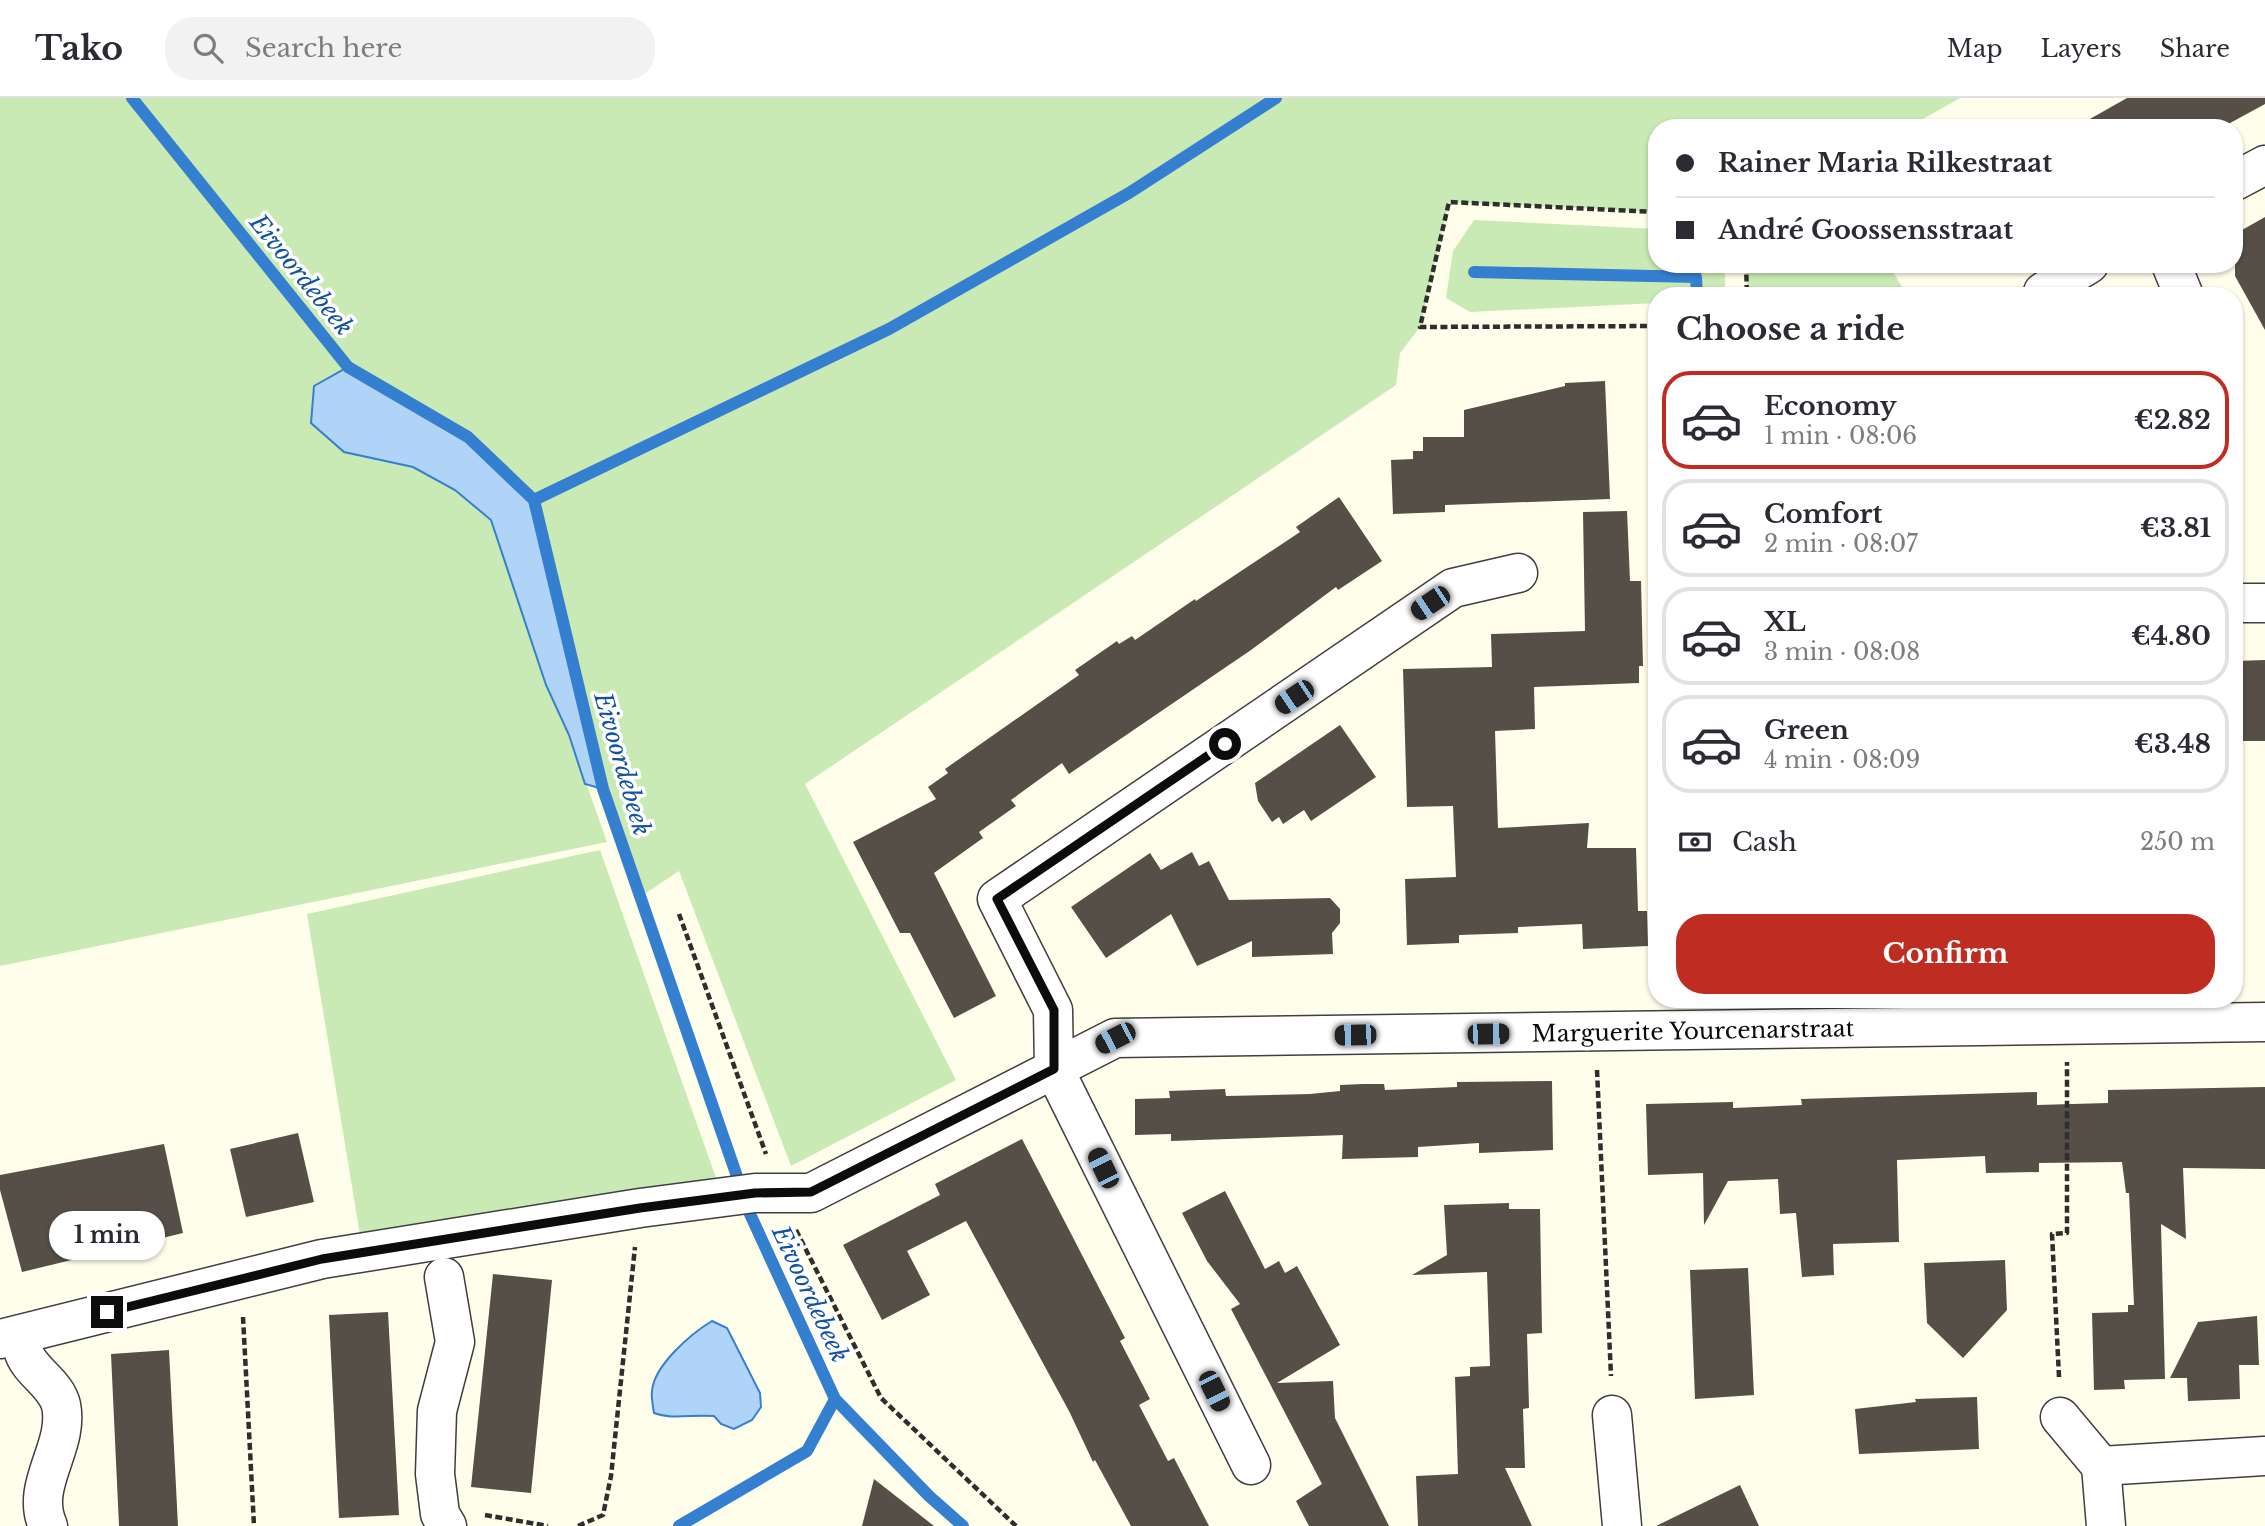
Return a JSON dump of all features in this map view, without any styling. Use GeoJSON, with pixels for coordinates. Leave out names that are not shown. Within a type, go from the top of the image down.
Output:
{"type":"FeatureCollection","features":[{"type":"Feature","properties":{"kind":"street"},"geometry":{"type":"LineString","coordinates":[[2243,177],[2265,165]]}},
{"type":"Feature","properties":{"kind":"street"},"geometry":{"type":"LineString","coordinates":[[2051,287],[2075,273]]}},
{"type":"Feature","properties":{"kind":"street"},"geometry":{"type":"LineString","coordinates":[[1251,1465],[1054,1069],[1054,1010],[997,899],[1453,588],[1518,573]]}},
{"type":"Feature","properties":{"kind":"street"},"geometry":{"type":"LineString","coordinates":[[2243,603],[2265,603]]}},
{"type":"Feature","properties":{"kind":"street","name":"Marguerite Yourcenarstraat"},"geometry":{"type":"LineString","coordinates":[[12,1346],[241,1279],[322,1259],[640,1208],[767,1193],[811,1192],[1115,1038],[2067,1027],[2265,1022]]}},
{"type":"Feature","properties":{"kind":"street"},"geometry":{"type":"LineString","coordinates":[[444,1277],[455,1342],[437,1411],[435,1474],[440,1514],[446,1524]]}},
{"type":"Feature","properties":{"kind":"street"},"geometry":{"type":"LineString","coordinates":[[12,1346],[28,1364],[42,1374],[61,1404],[60,1447],[51,1461],[43,1497],[43,1516],[48,1526]]}},
{"type":"Feature","properties":{"kind":"street"},"geometry":{"type":"LineString","coordinates":[[1612,1415],[1622,1526]]}},
{"type":"Feature","properties":{"kind":"street"},"geometry":{"type":"LineString","coordinates":[[2060,1417],[2101,1466],[2106,1526]]}},
{"type":"Feature","properties":{"kind":"street"},"geometry":{"type":"LineString","coordinates":[[2101,1466],[2264,1455]]}},
{"type":"Feature","properties":{"kind":"path"},"geometry":{"type":"LineString","coordinates":[[1648,212],[1449,202],[1420,327],[1648,326]]}},
{"type":"Feature","properties":{"kind":"path"},"geometry":{"type":"LineString","coordinates":[[679,914],[767,1193],[807,1257],[881,1398],[1016,1526]]}},
{"type":"Feature","properties":{"kind":"path"},"geometry":{"type":"LineString","coordinates":[[2060,1417],[2052,1234],[2067,1233],[2067,1027]]}},
{"type":"Feature","properties":{"kind":"path"},"geometry":{"type":"LineString","coordinates":[[1595,1032],[1612,1415]]}},
{"type":"Feature","properties":{"kind":"path"},"geometry":{"type":"LineString","coordinates":[[578,1526],[603,1515],[611,1476],[640,1208]]}},
{"type":"Feature","properties":{"kind":"path"},"geometry":{"type":"LineString","coordinates":[[241,1279],[254,1526]]}},
{"type":"Feature","properties":{"kind":"path"},"geometry":{"type":"LineString","coordinates":[[446,1524],[465,1512],[548,1526]]}},
{"type":"Feature","properties":{"kind":"green space"},"geometry":{"type":"Polygon","coordinates":[[[0,98],[1960,98],[1923,119],[1648,119],[1648,212],[1449,202],[1420,327],[1400,353],[1396,385],[805,784],[956,1080],[791,1166],[679,871],[640,897],[603,789],[534,500],[468,437],[344,452],[413,467],[455,490],[491,520],[546,685],[569,735],[607,842],[0,966],[0,98]]]}},
{"type":"Feature","properties":{"kind":"green space"},"geometry":{"type":"Polygon","coordinates":[[[1474,220],[1648,229],[1648,273],[1724,273],[1725,287],[1648,287],[1648,303],[1470,312],[1446,298],[1453,251],[1474,220]]]}},
{"type":"Feature","properties":{"kind":"green space"},"geometry":{"type":"Polygon","coordinates":[[[1746,273],[1894,273],[1902,287],[1747,287],[1746,273]]]}},
{"type":"Feature","properties":{"kind":"green space"},"geometry":{"type":"Polygon","coordinates":[[[600,850],[716,1178],[360,1235],[307,914],[600,850]]]}},
{"type":"Feature","properties":{"kind":"water"},"geometry":{"type":"Polygon","coordinates":[[[348,367],[468,437],[534,500],[603,789],[585,784],[569,735],[546,685],[491,520],[455,490],[413,467],[344,452],[311,423],[314,386],[348,367]]]}},
{"type":"Feature","properties":{"kind":"water"},"geometry":{"type":"Polygon","coordinates":[[[712,1321],[727,1328],[760,1393],[761,1407],[752,1420],[734,1429],[721,1424],[714,1416],[668,1416],[654,1413],[652,1391],[659,1371],[694,1333],[712,1321]]]}},
{"type":"Feature","properties":{"kind":"building"},"geometry":{"type":"Polygon","coordinates":[[[2127,98],[2265,98],[2265,104],[2238,119],[2090,119],[2127,98]]]}},
{"type":"Feature","properties":{"kind":"building"},"geometry":{"type":"Polygon","coordinates":[[[2265,217],[2265,330],[2235,276],[2235,273],[2243,273],[2243,229],[2265,217]]]}},
{"type":"Feature","properties":{"kind":"building"},"geometry":{"type":"Polygon","coordinates":[[[1605,381],[1610,499],[1445,505],[1445,512],[1393,514],[1391,460],[1413,459],[1413,451],[1423,451],[1423,437],[1464,437],[1464,410],[1565,386],[1565,383],[1605,381]]]}},
{"type":"Feature","properties":{"kind":"building"},"geometry":{"type":"Polygon","coordinates":[[[1339,497],[1382,561],[1338,590],[1336,587],[1251,650],[1069,774],[1062,763],[1011,800],[1016,806],[979,832],[983,838],[934,873],[996,996],[954,1018],[910,933],[900,933],[853,842],[936,799],[928,787],[948,773],[945,769],[1079,675],[1075,670],[1117,641],[1119,644],[1132,636],[1135,640],[1195,599],[1196,601],[1300,532],[1296,527],[1339,497]]]}},
{"type":"Feature","properties":{"kind":"building"},"geometry":{"type":"Polygon","coordinates":[[[1627,511],[1630,581],[1641,581],[1643,666],[1639,666],[1639,683],[1534,687],[1535,729],[1495,731],[1498,828],[1589,823],[1587,848],[1636,848],[1638,911],[1647,911],[1648,946],[1583,949],[1582,924],[1518,927],[1518,933],[1459,935],[1459,943],[1407,945],[1405,879],[1456,877],[1453,806],[1407,807],[1403,669],[1492,667],[1491,634],[1585,631],[1583,512],[1627,511]]]}},
{"type":"Feature","properties":{"kind":"building"},"geometry":{"type":"Polygon","coordinates":[[[2265,660],[2265,741],[2243,741],[2243,661],[2265,660]]]}},
{"type":"Feature","properties":{"kind":"building"},"geometry":{"type":"Polygon","coordinates":[[[1340,725],[1376,777],[1311,821],[1304,810],[1283,824],[1279,817],[1272,822],[1258,801],[1255,783],[1340,725]]]}},
{"type":"Feature","properties":{"kind":"building"},"geometry":{"type":"Polygon","coordinates":[[[1192,852],[1199,866],[1209,861],[1229,900],[1330,898],[1340,909],[1340,923],[1332,933],[1333,954],[1252,957],[1252,941],[1197,966],[1171,914],[1106,958],[1071,907],[1150,853],[1161,870],[1192,852]]]}},
{"type":"Feature","properties":{"kind":"building"},"geometry":{"type":"Polygon","coordinates":[[[1552,1081],[1553,1150],[1479,1153],[1479,1143],[1418,1147],[1418,1157],[1342,1159],[1343,1135],[1171,1141],[1171,1134],[1135,1135],[1135,1099],[1170,1098],[1169,1091],[1225,1089],[1226,1096],[1310,1094],[1340,1091],[1340,1085],[1384,1084],[1385,1090],[1457,1087],[1457,1082],[1552,1081]]]}},
{"type":"Feature","properties":{"kind":"building"},"geometry":{"type":"Polygon","coordinates":[[[2265,1087],[2265,1169],[2183,1168],[2186,1239],[2161,1224],[2165,1379],[2124,1380],[2125,1389],[2094,1390],[2092,1313],[2128,1312],[2128,1305],[2134,1305],[2129,1193],[2126,1193],[2122,1162],[2039,1163],[2039,1172],[1986,1173],[1985,1156],[1897,1160],[1899,1242],[1833,1244],[1834,1275],[1802,1277],[1796,1213],[1780,1214],[1778,1179],[1728,1181],[1704,1225],[1703,1173],[1648,1175],[1646,1104],[1733,1102],[1733,1108],[1802,1105],[1801,1099],[2037,1092],[2037,1105],[2108,1103],[2108,1090],[2265,1087]]]}},
{"type":"Feature","properties":{"kind":"building"},"geometry":{"type":"Polygon","coordinates":[[[298,1133],[314,1202],[246,1217],[230,1149],[298,1133]]]}},
{"type":"Feature","properties":{"kind":"building"},"geometry":{"type":"Polygon","coordinates":[[[1022,1139],[1125,1338],[1120,1341],[1150,1399],[1139,1405],[1168,1461],[1174,1458],[1209,1526],[1131,1526],[1095,1460],[1093,1462],[1070,1413],[966,1221],[907,1251],[930,1295],[882,1320],[843,1245],[940,1195],[935,1184],[1022,1139]]]}},
{"type":"Feature","properties":{"kind":"building"},"geometry":{"type":"Polygon","coordinates":[[[164,1144],[183,1233],[22,1272],[0,1190],[0,1175],[164,1144]]]}},
{"type":"Feature","properties":{"kind":"building"},"geometry":{"type":"Polygon","coordinates":[[[1225,1191],[1265,1269],[1279,1261],[1285,1273],[1297,1266],[1340,1345],[1277,1383],[1333,1381],[1335,1418],[1389,1526],[1309,1526],[1296,1501],[1322,1484],[1231,1309],[1240,1304],[1207,1261],[1182,1213],[1225,1191]]]}},
{"type":"Feature","properties":{"kind":"building"},"geometry":{"type":"Polygon","coordinates":[[[1509,1203],[1509,1209],[1540,1209],[1542,1333],[1527,1334],[1529,1408],[1523,1409],[1525,1468],[1505,1468],[1532,1526],[1418,1526],[1416,1476],[1458,1474],[1455,1377],[1470,1376],[1470,1367],[1490,1366],[1487,1272],[1412,1275],[1447,1255],[1444,1205],[1509,1203]]]}},
{"type":"Feature","properties":{"kind":"building"},"geometry":{"type":"Polygon","coordinates":[[[2005,1260],[2007,1310],[1963,1358],[1927,1323],[1924,1263],[2005,1260]]]}},
{"type":"Feature","properties":{"kind":"building"},"geometry":{"type":"Polygon","coordinates":[[[1748,1268],[1754,1395],[1695,1399],[1690,1270],[1748,1268]]]}},
{"type":"Feature","properties":{"kind":"building"},"geometry":{"type":"Polygon","coordinates":[[[493,1274],[552,1280],[531,1493],[471,1487],[493,1274]]]}},
{"type":"Feature","properties":{"kind":"building"},"geometry":{"type":"Polygon","coordinates":[[[388,1312],[399,1515],[339,1518],[329,1315],[388,1312]]]}},
{"type":"Feature","properties":{"kind":"building"},"geometry":{"type":"Polygon","coordinates":[[[2257,1316],[2259,1365],[2239,1365],[2240,1399],[2188,1401],[2187,1378],[2170,1378],[2198,1322],[2257,1316]]]}},
{"type":"Feature","properties":{"kind":"building"},"geometry":{"type":"Polygon","coordinates":[[[169,1350],[178,1526],[119,1526],[111,1354],[169,1350]]]}},
{"type":"Feature","properties":{"kind":"building"},"geometry":{"type":"Polygon","coordinates":[[[1977,1397],[1979,1449],[1859,1454],[1855,1409],[1916,1402],[1915,1399],[1977,1397]]]}},
{"type":"Feature","properties":{"kind":"building"},"geometry":{"type":"Polygon","coordinates":[[[874,1479],[934,1526],[862,1526],[874,1479]]]}},
{"type":"Feature","properties":{"kind":"building"},"geometry":{"type":"Polygon","coordinates":[[[1740,1485],[1759,1526],[1656,1526],[1740,1485]]]}},
{"type":"Feature","properties":{"kind":"waterway","name":"Eivoordebeek"},"geometry":{"type":"LineString","coordinates":[[132,98],[348,367],[468,437],[534,500],[603,789],[750,1214],[835,1399],[929,1496],[963,1526]]}},
{"type":"Feature","properties":{"kind":"waterway"},"geometry":{"type":"LineString","coordinates":[[534,500],[889,329],[1129,193],[1276,98]]}},
{"type":"Feature","properties":{"kind":"waterway"},"geometry":{"type":"LineString","coordinates":[[1474,272],[1696,277],[1697,287]]}},
{"type":"Feature","properties":{"kind":"waterway"},"geometry":{"type":"LineString","coordinates":[[679,1526],[807,1451],[835,1399]]}},
{"type":"Feature","properties":{"kind":"route"},"geometry":{"type":"LineString","coordinates":[[107,1312],[322,1259],[640,1208],[755,1193],[811,1192],[1054,1069],[1054,1010],[997,899],[1225,744]]}}]}
